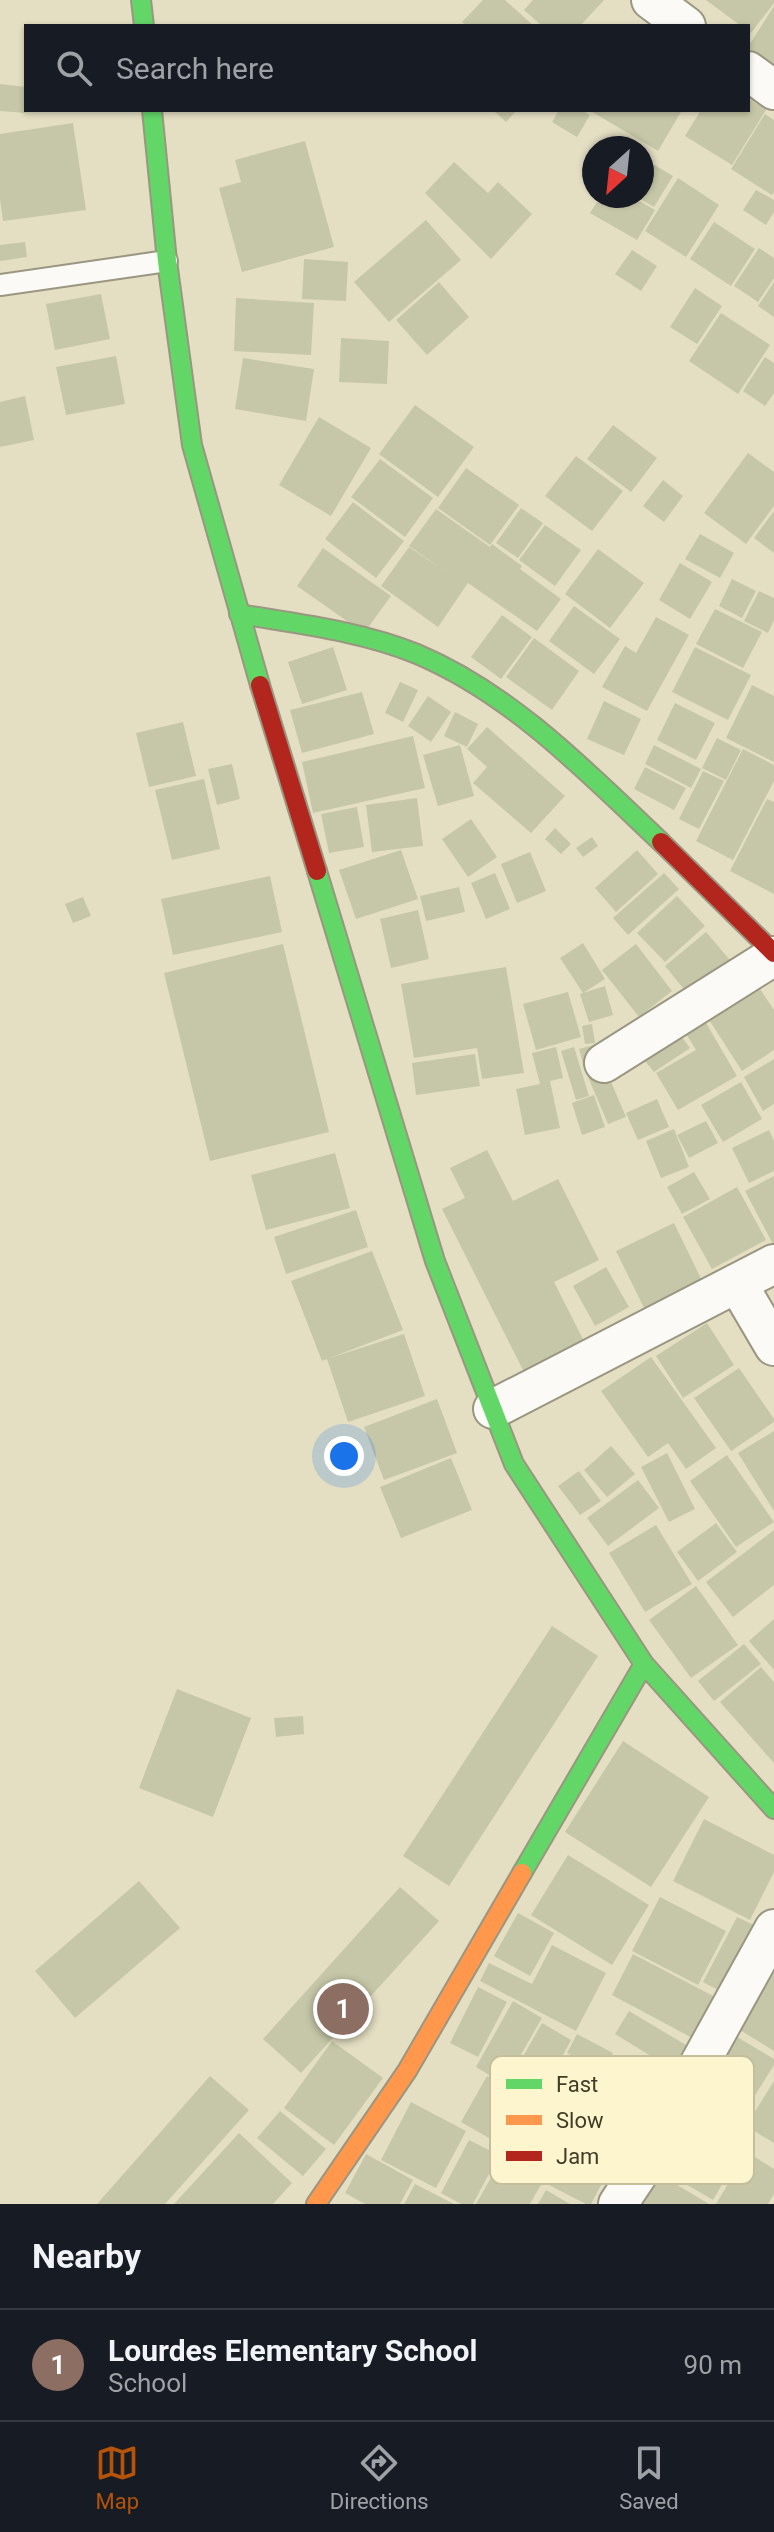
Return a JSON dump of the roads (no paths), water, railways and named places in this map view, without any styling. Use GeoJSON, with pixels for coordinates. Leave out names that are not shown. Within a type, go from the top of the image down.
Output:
{"type":"FeatureCollection","features":[{"type":"Feature","properties":{"kind":"street"},"geometry":{"type":"LineString","coordinates":[[141,0],[144,24]]}},
{"type":"Feature","properties":{"kind":"street"},"geometry":{"type":"LineString","coordinates":[[651,0],[683,24]]}},
{"type":"Feature","properties":{"kind":"street"},"geometry":{"type":"LineString","coordinates":[[750,72],[774,90]]}},
{"type":"Feature","properties":{"kind":"street"},"geometry":{"type":"LineString","coordinates":[[152,112],[167,261],[192,445],[239,614],[435,1261],[514,1464],[644,1664],[774,1809]]}},
{"type":"Feature","properties":{"kind":"street"},"geometry":{"type":"LineString","coordinates":[[239,614],[366,636],[437,664],[491,694],[549,740],[682,860],[774,954],[604,1063]]}},
{"type":"Feature","properties":{"kind":"street"},"geometry":{"type":"LineString","coordinates":[[493,1409],[774,1264]]}},
{"type":"Feature","properties":{"kind":"street"},"geometry":{"type":"LineString","coordinates":[[737,1283],[774,1346]]}},
{"type":"Feature","properties":{"kind":"street"},"geometry":{"type":"LineString","coordinates":[[316,2204],[407,2071],[644,1664]]}},
{"type":"Feature","properties":{"kind":"street"},"geometry":{"type":"LineString","coordinates":[[704,2056],[774,1929]]}},
{"type":"Feature","properties":{"kind":"street"},"geometry":{"type":"LineString","coordinates":[[618,2204],[631,2184]]}},
{"type":"Feature","properties":{"kind":"lane"},"geometry":{"type":"LineString","coordinates":[[0,285],[167,261]]}},
{"type":"Feature","properties":{"kind":"place","name":"Lourdes Elementary School"},"geometry":{"type":"Point","coordinates":[343,2009]}}]}
